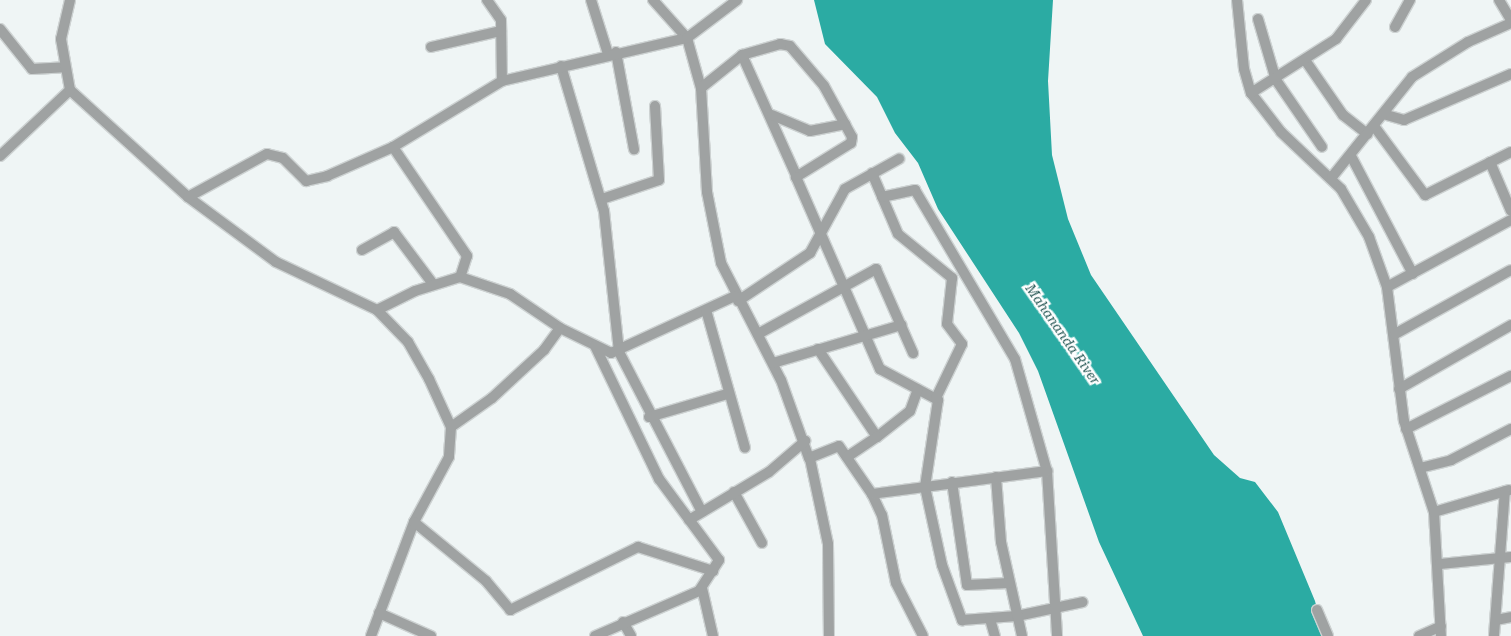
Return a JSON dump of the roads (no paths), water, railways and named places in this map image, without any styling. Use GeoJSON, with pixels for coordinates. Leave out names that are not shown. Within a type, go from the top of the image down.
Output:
{"type":"FeatureCollection","features":[{"type":"Feature","properties":{"kind":"street"},"geometry":{"type":"LineString","coordinates":[[70,0],[61,27],[70,90],[188,197],[276,262],[377,310],[408,342],[451,427],[449,457],[414,522],[371,636]]}},
{"type":"Feature","properties":{"kind":"street"},"geometry":{"type":"LineString","coordinates":[[487,0],[500,18],[502,81]]}},
{"type":"Feature","properties":{"kind":"street"},"geometry":{"type":"LineString","coordinates":[[590,0],[612,53],[634,149]]}},
{"type":"Feature","properties":{"kind":"street"},"geometry":{"type":"LineString","coordinates":[[654,0],[687,38],[701,88],[711,224],[737,299],[758,334],[772,363],[805,441],[810,459],[828,544],[829,636]]}},
{"type":"Feature","properties":{"kind":"street"},"geometry":{"type":"LineString","coordinates":[[188,197],[267,154],[283,158],[309,182],[393,147],[502,81],[612,53],[687,38],[737,0]]}},
{"type":"Feature","properties":{"kind":"street"},"geometry":{"type":"LineString","coordinates":[[1237,0],[1244,69],[1251,93],[1281,132],[1332,177],[1369,237],[1388,287],[1399,389],[1406,429],[1434,512],[1440,564],[1441,631],[1419,636]]}},
{"type":"Feature","properties":{"kind":"street"},"geometry":{"type":"LineString","coordinates":[[1251,93],[1276,80],[1336,39],[1366,0]]}},
{"type":"Feature","properties":{"kind":"street"},"geometry":{"type":"LineString","coordinates":[[1395,27],[1410,0]]}},
{"type":"Feature","properties":{"kind":"street"},"geometry":{"type":"LineString","coordinates":[[1332,177],[1351,156],[1412,77],[1468,42],[1511,21],[1499,0]]}},
{"type":"Feature","properties":{"kind":"street"},"geometry":{"type":"LineString","coordinates":[[1258,19],[1276,80],[1322,147]]}},
{"type":"Feature","properties":{"kind":"street"},"geometry":{"type":"LineString","coordinates":[[0,29],[32,69],[66,67]]}},
{"type":"Feature","properties":{"kind":"street"},"geometry":{"type":"LineString","coordinates":[[431,48],[501,30]]}},
{"type":"Feature","properties":{"kind":"street"},"geometry":{"type":"LineString","coordinates":[[701,88],[742,55],[780,44],[790,46],[824,86],[845,124],[852,142],[796,175]]}},
{"type":"Feature","properties":{"kind":"street"},"geometry":{"type":"LineString","coordinates":[[742,55],[772,115],[820,236],[844,285],[865,339],[883,374],[918,388],[936,398]]}},
{"type":"Feature","properties":{"kind":"street"},"geometry":{"type":"LineString","coordinates":[[1305,60],[1343,115],[1367,134]]}},
{"type":"Feature","properties":{"kind":"street"},"geometry":{"type":"LineString","coordinates":[[561,66],[602,199],[619,352],[649,417],[702,512]]}},
{"type":"Feature","properties":{"kind":"street"},"geometry":{"type":"LineString","coordinates":[[1383,114],[1404,120],[1511,74]]}},
{"type":"Feature","properties":{"kind":"street"},"geometry":{"type":"LineString","coordinates":[[0,156],[70,90]]}},
{"type":"Feature","properties":{"kind":"street"},"geometry":{"type":"LineString","coordinates":[[602,199],[659,180],[655,106]]}},
{"type":"Feature","properties":{"kind":"street"},"geometry":{"type":"LineString","coordinates":[[772,115],[810,131],[845,124]]}},
{"type":"Feature","properties":{"kind":"street"},"geometry":{"type":"LineString","coordinates":[[1374,126],[1423,194],[1511,152]]}},
{"type":"Feature","properties":{"kind":"street"},"geometry":{"type":"LineString","coordinates":[[393,147],[467,256],[460,277]]}},
{"type":"Feature","properties":{"kind":"street"},"geometry":{"type":"LineString","coordinates":[[1351,156],[1413,274]]}},
{"type":"Feature","properties":{"kind":"street"},"geometry":{"type":"LineString","coordinates":[[377,310],[433,284],[460,277],[510,294],[560,328],[595,346],[619,352],[706,310],[737,299],[808,255],[845,189],[899,159]]}},
{"type":"Feature","properties":{"kind":"street"},"geometry":{"type":"LineString","coordinates":[[1490,162],[1511,211]]}},
{"type":"Feature","properties":{"kind":"street"},"geometry":{"type":"LineString","coordinates":[[872,173],[898,234],[952,278],[947,324],[962,346],[936,398],[925,487],[942,564],[962,620],[1017,616],[1083,602]]}},
{"type":"Feature","properties":{"kind":"street"},"geometry":{"type":"LineString","coordinates":[[882,197],[915,190],[970,278],[1015,359],[1047,470],[1056,636]]}},
{"type":"Feature","properties":{"kind":"street"},"geometry":{"type":"LineString","coordinates":[[1388,287],[1511,220]]}},
{"type":"Feature","properties":{"kind":"street"},"geometry":{"type":"LineString","coordinates":[[362,250],[394,232],[433,284]]}},
{"type":"Feature","properties":{"kind":"street"},"geometry":{"type":"LineString","coordinates":[[758,334],[844,285],[878,270],[913,353]]}},
{"type":"Feature","properties":{"kind":"street"},"geometry":{"type":"LineString","coordinates":[[1394,334],[1511,270]]}},
{"type":"Feature","properties":{"kind":"street"},"geometry":{"type":"LineString","coordinates":[[706,310],[727,394],[745,448]]}},
{"type":"Feature","properties":{"kind":"street"},"geometry":{"type":"LineString","coordinates":[[772,363],[818,349],[865,339],[901,325]]}},
{"type":"Feature","properties":{"kind":"street"},"geometry":{"type":"LineString","coordinates":[[1399,389],[1511,325]]}},
{"type":"Feature","properties":{"kind":"street"},"geometry":{"type":"LineString","coordinates":[[451,427],[492,398],[544,350],[560,328]]}},
{"type":"Feature","properties":{"kind":"street"},"geometry":{"type":"LineString","coordinates":[[595,346],[659,479],[718,556],[713,571],[702,588],[595,636]]}},
{"type":"Feature","properties":{"kind":"street"},"geometry":{"type":"LineString","coordinates":[[818,349],[877,437]]}},
{"type":"Feature","properties":{"kind":"street"},"geometry":{"type":"LineString","coordinates":[[1406,429],[1511,376]]}},
{"type":"Feature","properties":{"kind":"street"},"geometry":{"type":"LineString","coordinates":[[847,457],[877,437],[910,411],[918,388]]}},
{"type":"Feature","properties":{"kind":"street"},"geometry":{"type":"LineString","coordinates":[[649,417],[727,394]]}},
{"type":"Feature","properties":{"kind":"street"},"geometry":{"type":"LineString","coordinates":[[1420,468],[1451,460],[1511,430]]}},
{"type":"Feature","properties":{"kind":"street"},"geometry":{"type":"LineString","coordinates":[[689,520],[769,472],[805,441]]}},
{"type":"Feature","properties":{"kind":"street"},"geometry":{"type":"LineString","coordinates":[[810,459],[833,445],[847,457],[872,494],[882,515],[893,575],[923,636]]}},
{"type":"Feature","properties":{"kind":"street"},"geometry":{"type":"LineString","coordinates":[[872,494],[1047,470]]}},
{"type":"Feature","properties":{"kind":"street"},"geometry":{"type":"LineString","coordinates":[[996,477],[1001,542],[1022,636]]}},
{"type":"Feature","properties":{"kind":"street"},"geometry":{"type":"LineString","coordinates":[[952,482],[967,584],[1009,583]]}},
{"type":"Feature","properties":{"kind":"street"},"geometry":{"type":"LineString","coordinates":[[1434,512],[1508,490],[1506,558],[1494,636]]}},
{"type":"Feature","properties":{"kind":"street"},"geometry":{"type":"LineString","coordinates":[[734,492],[762,543]]}},
{"type":"Feature","properties":{"kind":"street"},"geometry":{"type":"LineString","coordinates":[[414,522],[486,581],[510,610],[636,547],[713,571]]}},
{"type":"Feature","properties":{"kind":"street"},"geometry":{"type":"LineString","coordinates":[[1440,564],[1506,558]]}},
{"type":"Feature","properties":{"kind":"street"},"geometry":{"type":"LineString","coordinates":[[702,588],[714,636]]}},
{"type":"Feature","properties":{"kind":"street"},"geometry":{"type":"LineString","coordinates":[[1317,610],[1328,636]]}},
{"type":"Feature","properties":{"kind":"street"},"geometry":{"type":"LineString","coordinates":[[379,613],[431,636]]}},
{"type":"Feature","properties":{"kind":"street"},"geometry":{"type":"LineString","coordinates":[[1496,620],[1511,617]]}},
{"type":"Feature","properties":{"kind":"street"},"geometry":{"type":"LineString","coordinates":[[990,619],[995,636]]}},
{"type":"Feature","properties":{"kind":"street"},"geometry":{"type":"LineString","coordinates":[[623,622],[631,636]]}},
{"type":"Feature","properties":{"kind":"water","name":"Mahananda River"},"geometry":{"type":"Polygon","coordinates":[[[814,0],[1053,0],[1048,81],[1052,155],[1068,219],[1091,275],[1214,455],[1240,478],[1255,482],[1278,512],[1315,601],[1324,636],[1143,636],[1099,542],[1038,371],[1019,333],[938,209],[918,163],[895,133],[877,97],[825,44],[814,0]]]}}]}
